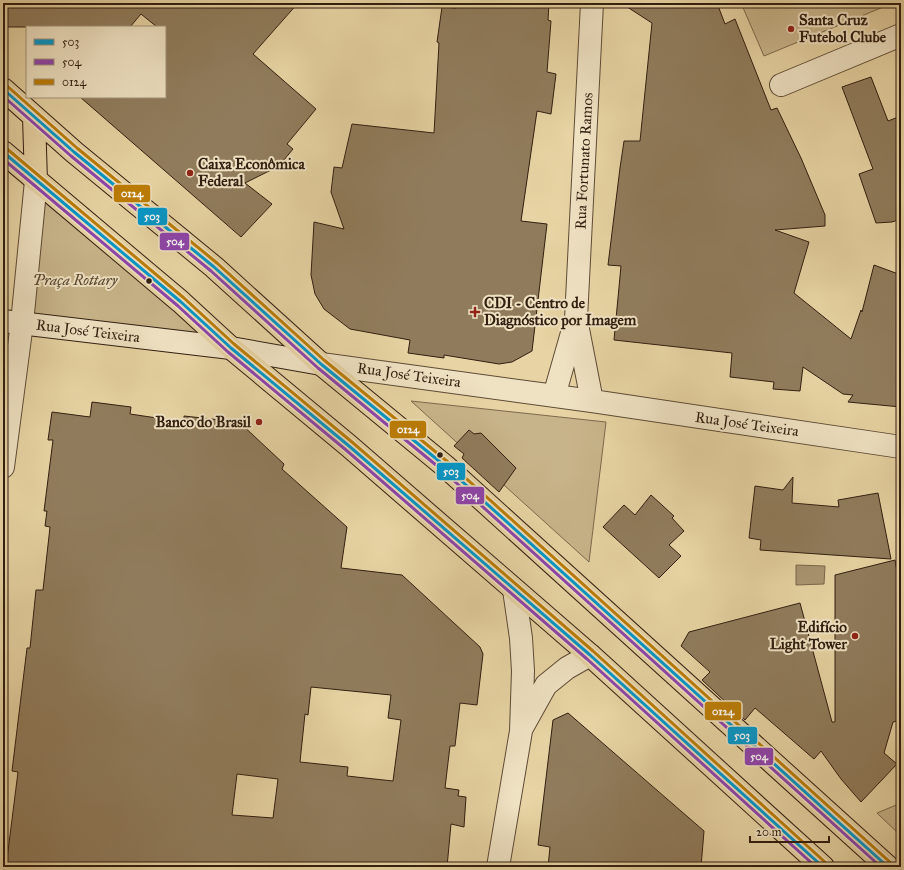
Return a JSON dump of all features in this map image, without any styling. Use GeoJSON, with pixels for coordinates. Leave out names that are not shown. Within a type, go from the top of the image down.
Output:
{"type":"FeatureCollection","features":[{"type":"Feature","properties":{"kind":"main road"},"geometry":{"type":"LineString","coordinates":[[3,89],[34,118],[214,267],[321,364],[445,466],[888,867]]}},
{"type":"Feature","properties":{"kind":"main road"},"geometry":{"type":"LineString","coordinates":[[34,118],[36,181]]}},
{"type":"Feature","properties":{"kind":"main road"},"geometry":{"type":"LineString","coordinates":[[3,152],[181,302],[231,348],[349,446],[590,655],[823,867]]}},
{"type":"Feature","properties":{"kind":"street","name":"Rua Fortunato Ramos"},"geometry":{"type":"LineString","coordinates":[[554,396],[576,319],[592,3]]}},
{"type":"Feature","properties":{"kind":"street"},"geometry":{"type":"LineString","coordinates":[[781,85],[901,35]]}},
{"type":"Feature","properties":{"kind":"street"},"geometry":{"type":"LineString","coordinates":[[3,467],[12,322],[36,181]]}},
{"type":"Feature","properties":{"kind":"street","name":"Rua Fortunato Ramos"},"geometry":{"type":"LineString","coordinates":[[576,319],[592,401]]}},
{"type":"Feature","properties":{"kind":"street","name":"Rua José Teixeira"},"geometry":{"type":"LineString","coordinates":[[12,322],[231,348],[321,364],[554,396]]}},
{"type":"Feature","properties":{"kind":"street"},"geometry":{"type":"LineString","coordinates":[[554,396],[592,401]]}},
{"type":"Feature","properties":{"kind":"street","name":"Rua José Teixeira"},"geometry":{"type":"LineString","coordinates":[[592,401],[901,447]]}},
{"type":"Feature","properties":{"kind":"street"},"geometry":{"type":"LineString","coordinates":[[498,867],[521,731],[523,671],[521,638],[514,590]]}},
{"type":"Feature","properties":{"kind":"street"},"geometry":{"type":"LineString","coordinates":[[521,731],[546,685],[567,668],[590,655]]}},
{"type":"Feature","properties":{"kind":"green space","name":"Santa Cruz Futebol Clube"},"geometry":{"type":"Polygon","coordinates":[[[741,3],[893,3],[764,56],[741,3]]]}},
{"type":"Feature","properties":{"kind":"green space","name":"Praça Rottary"},"geometry":{"type":"Polygon","coordinates":[[[41,191],[209,336],[26,320],[41,191]]]}},
{"type":"Feature","properties":{"kind":"green space"},"geometry":{"type":"Polygon","coordinates":[[[411,401],[606,422],[589,562],[411,401]]]}},
{"type":"Feature","properties":{"kind":"green space"},"geometry":{"type":"Polygon","coordinates":[[[901,803],[901,836],[877,813],[901,803]]]}},
{"type":"Feature","properties":{"kind":"shaded area"},"geometry":{"type":"Polygon","coordinates":[[[796,565],[825,566],[824,584],[796,585],[796,565]]]}},
{"type":"Feature","properties":{"kind":"building"},"geometry":{"type":"Polygon","coordinates":[[[3,3],[298,3],[253,54],[316,109],[287,144],[293,149],[279,166],[245,183],[272,204],[241,237],[81,98],[166,98],[166,26],[156,26],[141,14],[131,26],[3,27],[3,3]]]}},
{"type":"Feature","properties":{"kind":"building"},"geometry":{"type":"Polygon","coordinates":[[[457,3],[549,3],[548,20],[551,21],[547,72],[556,74],[551,114],[537,111],[521,221],[547,224],[532,351],[512,362],[499,364],[444,355],[444,358],[408,353],[410,340],[350,329],[324,309],[315,294],[311,275],[314,222],[344,229],[331,192],[334,167],[342,168],[352,124],[434,133],[439,43],[437,42],[442,7],[456,8],[457,3]]]}},
{"type":"Feature","properties":{"kind":"building"},"geometry":{"type":"Polygon","coordinates":[[[621,3],[717,3],[725,24],[735,19],[771,110],[777,108],[801,158],[825,215],[825,226],[775,230],[809,242],[794,293],[851,339],[861,310],[862,312],[874,265],[901,275],[901,407],[848,402],[853,395],[843,394],[803,367],[800,391],[773,389],[774,382],[730,377],[732,353],[614,340],[621,266],[608,265],[624,141],[640,141],[652,23],[621,3]]]}},
{"type":"Feature","properties":{"kind":"building"},"geometry":{"type":"Polygon","coordinates":[[[871,77],[888,121],[901,116],[901,219],[892,222],[876,223],[859,174],[873,169],[842,87],[871,77]]]}},
{"type":"Feature","properties":{"kind":"building"},"geometry":{"type":"Polygon","coordinates":[[[92,402],[131,407],[130,414],[184,422],[184,416],[239,422],[284,464],[282,469],[347,527],[341,568],[402,575],[480,647],[483,654],[477,705],[460,703],[455,746],[450,746],[445,788],[459,790],[458,796],[466,797],[464,827],[451,824],[447,867],[6,867],[18,772],[12,771],[27,648],[30,648],[36,590],[43,590],[50,527],[45,526],[47,511],[44,511],[53,440],[48,440],[52,412],[90,417],[92,402]],[[311,687],[308,715],[305,714],[300,762],[348,767],[347,776],[393,781],[401,720],[388,718],[391,695],[311,687]],[[237,774],[232,815],[273,818],[278,779],[237,774]]]}},
{"type":"Feature","properties":{"kind":"building"},"geometry":{"type":"Polygon","coordinates":[[[469,430],[474,434],[481,433],[516,468],[499,492],[462,458],[464,454],[454,446],[469,430]]]}},
{"type":"Feature","properties":{"kind":"building"},"geometry":{"type":"Polygon","coordinates":[[[793,477],[792,503],[839,507],[838,500],[878,493],[891,559],[760,550],[761,540],[749,538],[755,486],[783,490],[793,477]]]}},
{"type":"Feature","properties":{"kind":"building"},"geometry":{"type":"Polygon","coordinates":[[[651,495],[674,516],[672,518],[684,531],[669,545],[681,556],[659,578],[603,527],[624,505],[635,515],[651,495]]]}},
{"type":"Feature","properties":{"kind":"building"},"geometry":{"type":"Polygon","coordinates":[[[895,560],[897,572],[901,571],[901,720],[893,722],[884,753],[897,764],[861,802],[841,779],[821,751],[814,759],[755,708],[745,720],[702,680],[710,672],[681,646],[689,632],[800,603],[832,722],[835,722],[835,575],[895,560]]]}},
{"type":"Feature","properties":{"kind":"building"},"geometry":{"type":"Polygon","coordinates":[[[568,713],[704,831],[701,867],[548,867],[550,847],[538,845],[553,720],[568,713]]]}},
{"type":"Feature","properties":{"kind":"transit line","name":"0124"},"geometry":{"type":"LineString","coordinates":[[6,85],[77,148],[217,263],[324,360],[448,462],[891,863]]}},
{"type":"Feature","properties":{"kind":"transit line","name":"503"},"geometry":{"type":"LineString","coordinates":[[3,89],[74,152],[214,267],[321,364],[445,466],[888,867]]}},
{"type":"Feature","properties":{"kind":"transit line","name":"504"},"geometry":{"type":"LineString","coordinates":[[3,96],[71,156],[211,271],[318,368],[442,470],[881,867]]}},
{"type":"Feature","properties":{"kind":"transit line","name":"0124"},"geometry":{"type":"LineString","coordinates":[[6,148],[184,298],[234,344],[352,442],[593,651],[826,863]]}},
{"type":"Feature","properties":{"kind":"transit line","name":"503"},"geometry":{"type":"LineString","coordinates":[[3,152],[181,302],[231,348],[349,446],[590,655],[823,867]]}},
{"type":"Feature","properties":{"kind":"transit line","name":"504"},"geometry":{"type":"LineString","coordinates":[[3,159],[178,306],[228,352],[346,450],[587,659],[816,867]]}},
{"type":"Feature","properties":{"kind":"place","name":"Santa Cruz Futebol Clube"},"geometry":{"type":"Point","coordinates":[791,29]}},
{"type":"Feature","properties":{"kind":"place","name":"Caixa Econômica Federal"},"geometry":{"type":"Point","coordinates":[190,173]}},
{"type":"Feature","properties":{"kind":"place","name":"CDI - Centro de Diagnóstico por Imagem"},"geometry":{"type":"Point","coordinates":[475,312]}},
{"type":"Feature","properties":{"kind":"place","name":"Banco do Brasil"},"geometry":{"type":"Point","coordinates":[259,422]}},
{"type":"Feature","properties":{"kind":"place","name":"Edifício Light Tower"},"geometry":{"type":"Point","coordinates":[855,636]}}]}
